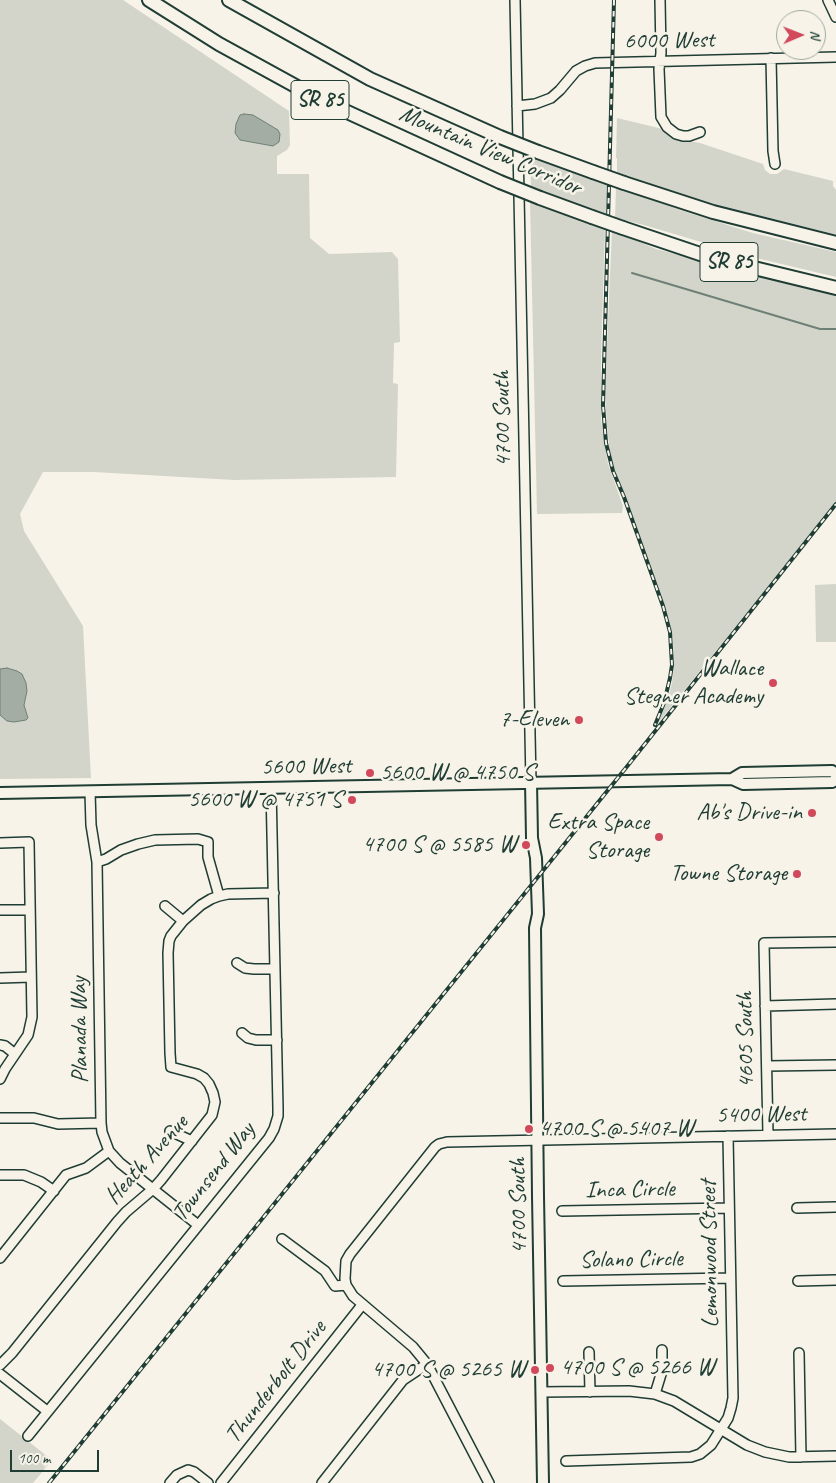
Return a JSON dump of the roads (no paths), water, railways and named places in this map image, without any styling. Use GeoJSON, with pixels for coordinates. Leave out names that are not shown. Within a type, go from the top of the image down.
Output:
{"type":"FeatureCollection","features":[{"type":"Feature","properties":{"kind":"highway","name":"Mountain View Corridor"},"geometry":{"type":"LineString","coordinates":[[150,0],[219,44],[321,100],[500,182],[592,217],[709,257],[836,288]]}},
{"type":"Feature","properties":{"kind":"highway","name":"Mountain View Corridor"},"geometry":{"type":"LineString","coordinates":[[229,0],[370,79],[500,137],[624,183],[712,212],[836,243]]}},
{"type":"Feature","properties":{"kind":"main road","name":"5600 West"},"geometry":{"type":"LineString","coordinates":[[732,779],[742,773],[832,772],[836,774]]}},
{"type":"Feature","properties":{"kind":"main road","name":"5600 West"},"geometry":{"type":"LineString","coordinates":[[0,793],[531,782],[732,779],[743,784],[832,782],[836,780]]}},
{"type":"Feature","properties":{"kind":"main road","name":"4700 South"},"geometry":{"type":"LineString","coordinates":[[531,782],[531,917],[535,928],[543,1483]]}},
{"type":"Feature","properties":{"kind":"street","name":"4700 South"},"geometry":{"type":"LineString","coordinates":[[515,0],[531,782]]}},
{"type":"Feature","properties":{"kind":"street"},"geometry":{"type":"LineString","coordinates":[[660,0],[660,109],[663,120],[670,130],[679,135],[689,136],[700,132]]}},
{"type":"Feature","properties":{"kind":"street"},"geometry":{"type":"LineString","coordinates":[[828,0],[836,17]]}},
{"type":"Feature","properties":{"kind":"street","name":"6000 West"},"geometry":{"type":"LineString","coordinates":[[517,106],[535,104],[551,98],[560,90],[572,74],[590,64],[600,62],[836,57]]}},
{"type":"Feature","properties":{"kind":"street"},"geometry":{"type":"LineString","coordinates":[[771,58],[772,150],[775,164]]}},
{"type":"Feature","properties":{"kind":"street","name":"Townsend Way"},"geometry":{"type":"LineString","coordinates":[[28,1436],[269,1138],[274,1129],[278,1108],[271,788]]}},
{"type":"Feature","properties":{"kind":"street","name":"Planada Way"},"geometry":{"type":"LineString","coordinates":[[90,792],[91,824],[97,862],[101,1123],[106,1144],[109,1151],[120,1163],[198,1224]]}},
{"type":"Feature","properties":{"kind":"street"},"geometry":{"type":"LineString","coordinates":[[97,862],[106,860],[121,850],[138,844],[155,840],[198,838],[208,842],[208,857],[219,896]]}},
{"type":"Feature","properties":{"kind":"street"},"geometry":{"type":"LineString","coordinates":[[0,843],[29,842],[32,977],[31,1027],[28,1035],[4,1069],[0,1079]]}},
{"type":"Feature","properties":{"kind":"street","name":"Heath Avenue"},"geometry":{"type":"LineString","coordinates":[[0,1365],[12,1353],[117,1222],[153,1190],[208,1121],[214,1110],[214,1093],[204,1078],[197,1074],[171,1067],[168,947],[171,936],[183,921],[201,905],[219,896],[274,893]]}},
{"type":"Feature","properties":{"kind":"street"},"geometry":{"type":"LineString","coordinates":[[165,906],[183,921]]}},
{"type":"Feature","properties":{"kind":"street"},"geometry":{"type":"LineString","coordinates":[[0,910],[30,910]]}},
{"type":"Feature","properties":{"kind":"street","name":"4605 South"},"geometry":{"type":"LineString","coordinates":[[768,1135],[764,943],[836,942]]}},
{"type":"Feature","properties":{"kind":"street"},"geometry":{"type":"LineString","coordinates":[[237,963],[245,968],[254,970],[275,969]]}},
{"type":"Feature","properties":{"kind":"street"},"geometry":{"type":"LineString","coordinates":[[0,978],[32,977]]}},
{"type":"Feature","properties":{"kind":"street"},"geometry":{"type":"LineString","coordinates":[[766,1006],[836,1004]]}},
{"type":"Feature","properties":{"kind":"street"},"geometry":{"type":"LineString","coordinates":[[242,1033],[248,1038],[256,1040],[276,1040]]}},
{"type":"Feature","properties":{"kind":"street"},"geometry":{"type":"LineString","coordinates":[[0,1045],[6,1046],[15,1054]]}},
{"type":"Feature","properties":{"kind":"street"},"geometry":{"type":"LineString","coordinates":[[767,1066],[836,1065]]}},
{"type":"Feature","properties":{"kind":"street"},"geometry":{"type":"LineString","coordinates":[[0,1118],[34,1118],[65,1124],[101,1123]]}},
{"type":"Feature","properties":{"kind":"street"},"geometry":{"type":"LineString","coordinates":[[170,1130],[192,1141]]}},
{"type":"Feature","properties":{"kind":"street","name":"5400 West"},"geometry":{"type":"LineString","coordinates":[[346,1285],[346,1261],[350,1254],[427,1156],[439,1144],[447,1142],[836,1134]]}},
{"type":"Feature","properties":{"kind":"street","name":"Lemonwood Street"},"geometry":{"type":"LineString","coordinates":[[566,1461],[691,1458],[708,1448],[715,1440],[730,1413],[733,1398],[728,1136]]}},
{"type":"Feature","properties":{"kind":"street"},"geometry":{"type":"LineString","coordinates":[[0,1258],[66,1175],[86,1168],[109,1151]]}},
{"type":"Feature","properties":{"kind":"street"},"geometry":{"type":"LineString","coordinates":[[0,1174],[24,1175],[41,1182],[54,1191]]}},
{"type":"Feature","properties":{"kind":"street"},"geometry":{"type":"LineString","coordinates":[[797,1208],[836,1207]]}},
{"type":"Feature","properties":{"kind":"street","name":"Inca Circle"},"geometry":{"type":"LineString","coordinates":[[562,1211],[729,1208]]}},
{"type":"Feature","properties":{"kind":"street"},"geometry":{"type":"LineString","coordinates":[[282,1239],[325,1271],[335,1286],[346,1285],[362,1305],[413,1347],[427,1364],[489,1483]]}},
{"type":"Feature","properties":{"kind":"street","name":"Solano Circle"},"geometry":{"type":"LineString","coordinates":[[563,1281],[730,1278]]}},
{"type":"Feature","properties":{"kind":"street"},"geometry":{"type":"LineString","coordinates":[[798,1281],[836,1280]]}},
{"type":"Feature","properties":{"kind":"street","name":"Thunderbolt Drive"},"geometry":{"type":"LineString","coordinates":[[221,1483],[362,1305]]}},
{"type":"Feature","properties":{"kind":"street"},"geometry":{"type":"LineString","coordinates":[[655,1394],[662,1371],[662,1350]]}},
{"type":"Feature","properties":{"kind":"street"},"geometry":{"type":"LineString","coordinates":[[589,1352],[590,1392]]}},
{"type":"Feature","properties":{"kind":"street"},"geometry":{"type":"LineString","coordinates":[[799,1353],[801,1456]]}},
{"type":"Feature","properties":{"kind":"street"},"geometry":{"type":"LineString","coordinates":[[322,1483],[403,1380],[427,1364]]}},
{"type":"Feature","properties":{"kind":"street"},"geometry":{"type":"LineString","coordinates":[[0,1374],[47,1411]]}},
{"type":"Feature","properties":{"kind":"street"},"geometry":{"type":"LineString","coordinates":[[542,1392],[635,1391],[655,1394],[674,1401],[747,1444],[765,1452],[783,1456],[836,1456]]}},
{"type":"Feature","properties":{"kind":"street"},"geometry":{"type":"LineString","coordinates":[[170,1483],[177,1475],[188,1470],[194,1472],[208,1483]]}},
{"type":"Feature","properties":{"kind":"waterway"},"geometry":{"type":"LineString","coordinates":[[632,273],[820,329],[836,329]]}},
{"type":"Feature","properties":{"kind":"railway"},"geometry":{"type":"LineString","coordinates":[[614,0],[603,405],[606,443],[613,471],[663,606],[670,632],[672,665],[670,678],[664,703],[655,725]]}},
{"type":"Feature","properties":{"kind":"railway"},"geometry":{"type":"LineString","coordinates":[[49,1483],[629,764],[836,504]]}},
{"type":"Feature","properties":{"kind":"place","name":"Wallace Stegner Academy"},"geometry":{"type":"Point","coordinates":[773,683]}},
{"type":"Feature","properties":{"kind":"place","name":"7-Eleven"},"geometry":{"type":"Point","coordinates":[579,720]}},
{"type":"Feature","properties":{"kind":"place","name":"5600 W @ 4750 S"},"geometry":{"type":"Point","coordinates":[370,773]}},
{"type":"Feature","properties":{"kind":"place","name":"5600 W @ 4751 S"},"geometry":{"type":"Point","coordinates":[352,800]}},
{"type":"Feature","properties":{"kind":"place","name":"Ab's Drive-in"},"geometry":{"type":"Point","coordinates":[812,813]}},
{"type":"Feature","properties":{"kind":"place","name":"Extra Space Storage"},"geometry":{"type":"Point","coordinates":[659,837]}},
{"type":"Feature","properties":{"kind":"place","name":"4700 S @ 5585 W"},"geometry":{"type":"Point","coordinates":[526,845]}},
{"type":"Feature","properties":{"kind":"place","name":"Towne Storage"},"geometry":{"type":"Point","coordinates":[797,874]}},
{"type":"Feature","properties":{"kind":"place","name":"4700 S @ 5407 W"},"geometry":{"type":"Point","coordinates":[529,1129]}},
{"type":"Feature","properties":{"kind":"place","name":"4700 S @ 5266 W"},"geometry":{"type":"Point","coordinates":[550,1368]}},
{"type":"Feature","properties":{"kind":"place","name":"4700 S @ 5265 W"},"geometry":{"type":"Point","coordinates":[535,1370]}}]}
